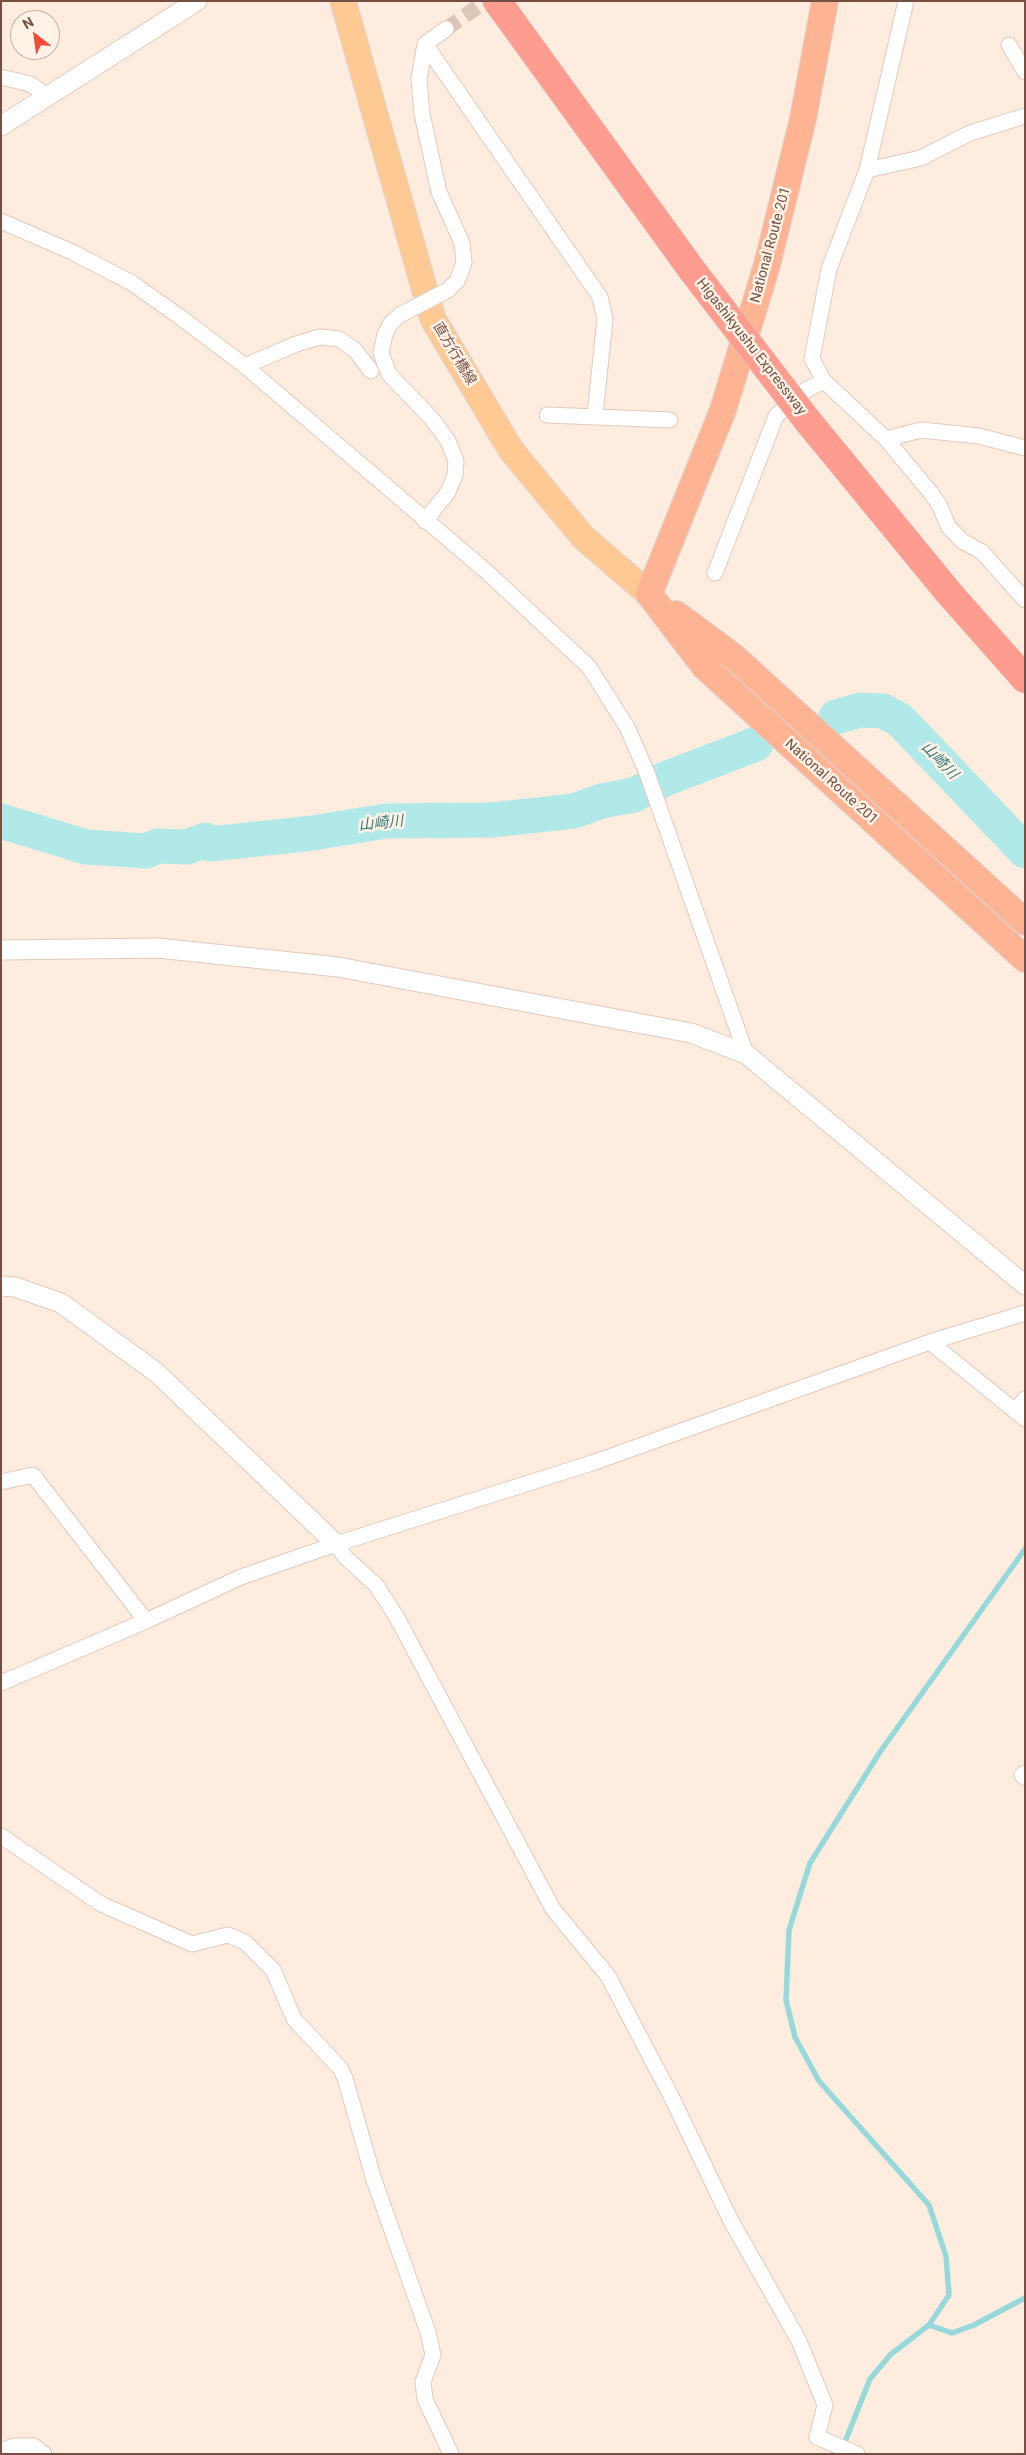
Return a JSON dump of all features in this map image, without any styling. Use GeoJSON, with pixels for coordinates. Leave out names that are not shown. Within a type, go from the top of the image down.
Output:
{"type":"FeatureCollection","features":[{"type":"Feature","properties":{"kind":"highway","name":"Higashikyushu Expressway"},"geometry":{"type":"LineString","coordinates":[[496,1],[692,270],[807,420],[949,593],[1025,679]]}},
{"type":"Feature","properties":{"kind":"highway","name":"National Route 201"},"geometry":{"type":"LineString","coordinates":[[649,594],[723,410],[767,265],[803,119],[825,1]]}},
{"type":"Feature","properties":{"kind":"highway","name":"National Route 201"},"geometry":{"type":"LineString","coordinates":[[649,594],[734,657],[1025,922]]}},
{"type":"Feature","properties":{"kind":"highway","name":"National Route 201"},"geometry":{"type":"LineString","coordinates":[[649,594],[705,667],[1025,959]]}},
{"type":"Feature","properties":{"kind":"main road","name":"直方行橋線"},"geometry":{"type":"LineString","coordinates":[[343,1],[433,319],[511,450],[584,538],[649,594]]}},
{"type":"Feature","properties":{"kind":"street"},"geometry":{"type":"LineString","coordinates":[[1,126],[49,98],[197,1]]}},
{"type":"Feature","properties":{"kind":"street"},"geometry":{"type":"LineString","coordinates":[[906,1],[867,170],[829,269],[812,359],[824,381],[886,439],[940,506],[948,526],[962,541],[982,552],[1025,600]]}},
{"type":"Feature","properties":{"kind":"street"},"geometry":{"type":"LineString","coordinates":[[425,522],[448,492],[456,461],[448,441],[432,419],[389,374],[381,352],[385,334],[391,323],[400,315],[448,290],[457,281],[464,263],[462,243],[439,192],[422,114],[419,79],[426,44],[446,29]]}},
{"type":"Feature","properties":{"kind":"street"},"geometry":{"type":"LineString","coordinates":[[426,44],[600,297],[605,319],[595,415]]}},
{"type":"Feature","properties":{"kind":"street"},"geometry":{"type":"LineString","coordinates":[[1008,45],[1025,72]]}},
{"type":"Feature","properties":{"kind":"street"},"geometry":{"type":"LineString","coordinates":[[1,78],[30,84],[49,98]]}},
{"type":"Feature","properties":{"kind":"street"},"geometry":{"type":"LineString","coordinates":[[867,170],[921,158],[970,133],[1025,116]]}},
{"type":"Feature","properties":{"kind":"street"},"geometry":{"type":"LineString","coordinates":[[1,221],[72,252],[132,283],[245,366],[425,522],[487,572],[558,636],[588,667],[606,691],[627,727],[647,773],[746,1054]]}},
{"type":"Feature","properties":{"kind":"street"},"geometry":{"type":"LineString","coordinates":[[245,366],[296,344],[320,337],[339,340],[355,350],[371,371]]}},
{"type":"Feature","properties":{"kind":"street"},"geometry":{"type":"LineString","coordinates":[[716,573],[776,416],[806,390],[824,381]]}},
{"type":"Feature","properties":{"kind":"street"},"geometry":{"type":"LineString","coordinates":[[547,414],[670,420]]}},
{"type":"Feature","properties":{"kind":"street"},"geometry":{"type":"LineString","coordinates":[[886,439],[921,430],[979,436],[1025,448]]}},
{"type":"Feature","properties":{"kind":"street"},"geometry":{"type":"LineString","coordinates":[[1,950],[158,948],[338,967],[691,1033],[746,1054],[1025,1286]]}},
{"type":"Feature","properties":{"kind":"street"},"geometry":{"type":"LineString","coordinates":[[1,1286],[15,1287],[61,1303],[157,1373],[336,1544],[344,1557],[376,1585],[396,1616],[553,1909],[608,1976],[672,2098],[730,2219],[799,2341],[825,2404],[818,2437],[857,2454]]}},
{"type":"Feature","properties":{"kind":"street"},"geometry":{"type":"LineString","coordinates":[[1,1682],[146,1621],[241,1576],[595,1462],[930,1342],[1025,1313]]}},
{"type":"Feature","properties":{"kind":"street"},"geometry":{"type":"LineString","coordinates":[[930,1342],[1020,1415],[1025,1399]]}},
{"type":"Feature","properties":{"kind":"street"},"geometry":{"type":"LineString","coordinates":[[1,1482],[33,1475],[146,1621]]}},
{"type":"Feature","properties":{"kind":"street"},"geometry":{"type":"LineString","coordinates":[[1025,1773],[1022,1775],[1025,1778]]}},
{"type":"Feature","properties":{"kind":"street"},"geometry":{"type":"LineString","coordinates":[[1,1836],[101,1904],[192,1944],[228,1936],[245,1942],[273,1970],[294,2019],[340,2068],[345,2078],[374,2180],[428,2332],[433,2355],[423,2382],[425,2399],[451,2454]]}},
{"type":"Feature","properties":{"kind":"street"},"geometry":{"type":"LineString","coordinates":[[1,2451],[14,2446],[34,2446],[44,2454]]}},
{"type":"Feature","properties":{"kind":"waterway","name":"山崎川"},"geometry":{"type":"LineString","coordinates":[[836,717],[860,710],[883,711],[900,720],[1025,851]]}},
{"type":"Feature","properties":{"kind":"waterway","name":"山崎川"},"geometry":{"type":"LineString","coordinates":[[1,821],[86,847],[146,851],[158,846],[187,847],[206,840],[210,844],[313,833],[386,821],[492,820],[574,811],[602,801],[634,795],[665,779],[756,744]]}},
{"type":"Feature","properties":{"kind":"waterway"},"geometry":{"type":"LineString","coordinates":[[843,2447],[870,2379],[890,2355],[929,2325],[949,2295],[946,2256],[929,2205],[819,2081],[795,2037],[786,2000],[789,1930],[810,1863],[880,1752],[1025,1549]]}},
{"type":"Feature","properties":{"kind":"waterway"},"geometry":{"type":"LineString","coordinates":[[929,2325],[952,2333],[974,2325],[1025,2298]]}},
{"type":"Feature","properties":{"kind":"tunnel"},"geometry":{"type":"LineString","coordinates":[[446,29],[486,1]]}}]}
